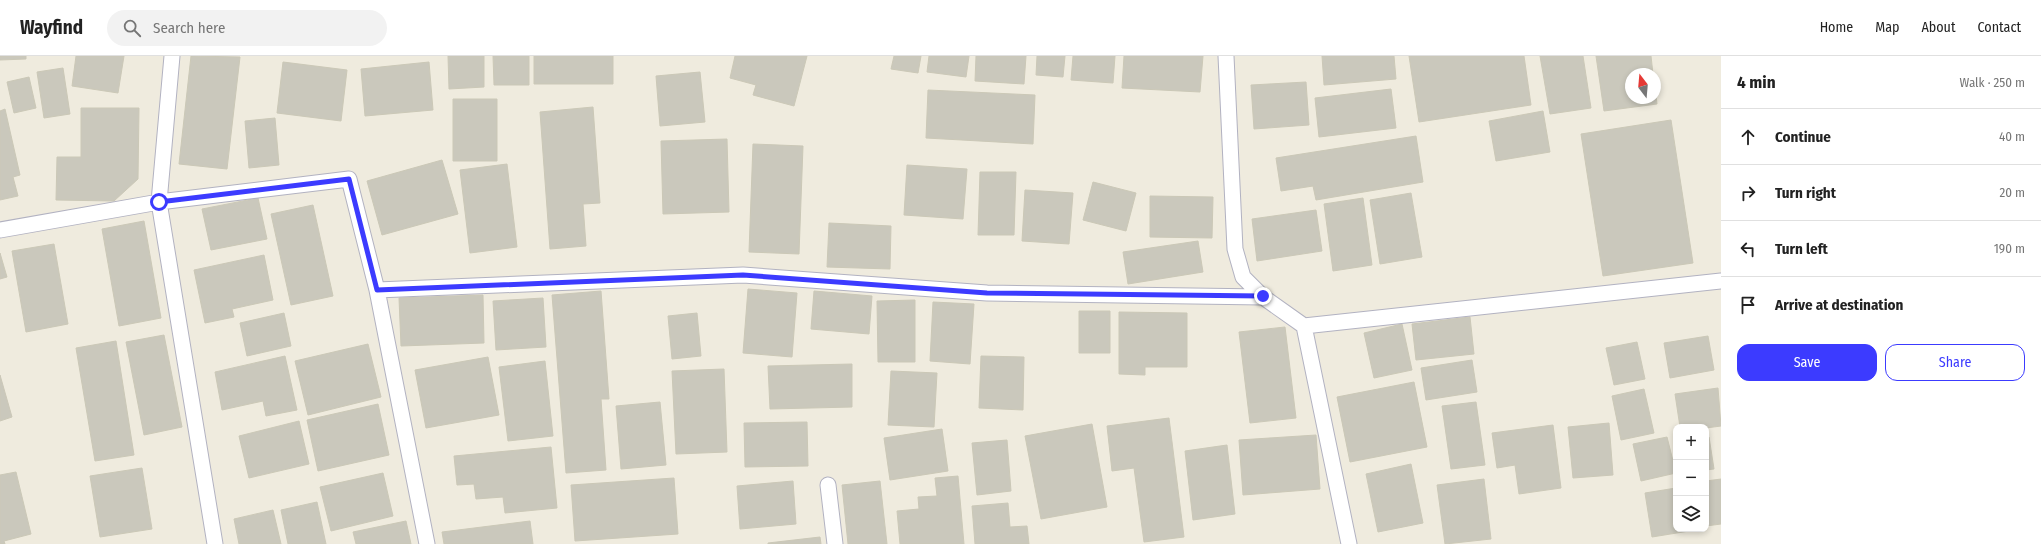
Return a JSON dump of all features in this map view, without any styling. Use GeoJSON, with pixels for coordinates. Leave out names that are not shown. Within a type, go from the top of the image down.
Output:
{"type":"FeatureCollection","features":[{"type":"Feature","properties":{"kind":"lane"},"geometry":{"type":"LineString","coordinates":[[172,56],[159,202],[215,544]]}},
{"type":"Feature","properties":{"kind":"lane"},"geometry":{"type":"LineString","coordinates":[[1226,56],[1234,249],[1243,277],[1263,296],[1304,326],[1349,544]]}},
{"type":"Feature","properties":{"kind":"lane"},"geometry":{"type":"LineString","coordinates":[[0,230],[159,202],[349,179],[377,290],[427,544]]}},
{"type":"Feature","properties":{"kind":"lane"},"geometry":{"type":"LineString","coordinates":[[377,290],[743,275],[987,293],[1263,296]]}},
{"type":"Feature","properties":{"kind":"lane"},"geometry":{"type":"LineString","coordinates":[[1304,326],[1721,281]]}},
{"type":"Feature","properties":{"kind":"lane"},"geometry":{"type":"LineString","coordinates":[[828,485],[835,544]]}},
{"type":"Feature","properties":{"kind":"building"},"geometry":{"type":"Polygon","coordinates":[[[0,56],[26,56],[26,59],[0,60],[0,56]]]}},
{"type":"Feature","properties":{"kind":"building"},"geometry":{"type":"Polygon","coordinates":[[[76,56],[124,56],[118,93],[72,86],[76,56]]]}},
{"type":"Feature","properties":{"kind":"building"},"geometry":{"type":"Polygon","coordinates":[[[191,56],[240,57],[227,169],[179,164],[191,56]]]}},
{"type":"Feature","properties":{"kind":"building"},"geometry":{"type":"Polygon","coordinates":[[[448,56],[484,56],[484,87],[449,89],[448,56]]]}},
{"type":"Feature","properties":{"kind":"building"},"geometry":{"type":"Polygon","coordinates":[[[493,56],[529,56],[529,85],[494,85],[493,56]]]}},
{"type":"Feature","properties":{"kind":"building"},"geometry":{"type":"Polygon","coordinates":[[[534,56],[613,56],[613,84],[534,84],[534,56]]]}},
{"type":"Feature","properties":{"kind":"building"},"geometry":{"type":"Polygon","coordinates":[[[735,56],[807,56],[794,106],[753,95],[756,85],[730,78],[735,56]]]}},
{"type":"Feature","properties":{"kind":"building"},"geometry":{"type":"Polygon","coordinates":[[[894,56],[921,56],[918,73],[891,69],[894,56]]]}},
{"type":"Feature","properties":{"kind":"building"},"geometry":{"type":"Polygon","coordinates":[[[929,56],[969,56],[966,77],[927,72],[929,56]]]}},
{"type":"Feature","properties":{"kind":"building"},"geometry":{"type":"Polygon","coordinates":[[[976,56],[1026,56],[1024,84],[975,81],[976,56]]]}},
{"type":"Feature","properties":{"kind":"building"},"geometry":{"type":"Polygon","coordinates":[[[1037,56],[1065,56],[1063,77],[1036,75],[1037,56]]]}},
{"type":"Feature","properties":{"kind":"building"},"geometry":{"type":"Polygon","coordinates":[[[1073,56],[1115,56],[1113,83],[1071,80],[1073,56]]]}},
{"type":"Feature","properties":{"kind":"building"},"geometry":{"type":"Polygon","coordinates":[[[1124,56],[1203,56],[1200,92],[1122,88],[1124,56]]]}},
{"type":"Feature","properties":{"kind":"building"},"geometry":{"type":"Polygon","coordinates":[[[1322,56],[1394,56],[1396,79],[1324,85],[1322,56]]]}},
{"type":"Feature","properties":{"kind":"building"},"geometry":{"type":"Polygon","coordinates":[[[1409,56],[1524,56],[1531,105],[1419,122],[1409,56]]]}},
{"type":"Feature","properties":{"kind":"building"},"geometry":{"type":"Polygon","coordinates":[[[1540,56],[1583,56],[1591,108],[1550,114],[1540,56]]]}},
{"type":"Feature","properties":{"kind":"building"},"geometry":{"type":"Polygon","coordinates":[[[1596,56],[1651,56],[1652,68],[1625,68],[1625,104],[1657,104],[1604,111],[1596,56]]]}},
{"type":"Feature","properties":{"kind":"building"},"geometry":{"type":"Polygon","coordinates":[[[283,62],[347,70],[341,121],[277,113],[283,62]]]}},
{"type":"Feature","properties":{"kind":"building"},"geometry":{"type":"Polygon","coordinates":[[[429,62],[433,110],[365,116],[361,69],[429,62]]]}},
{"type":"Feature","properties":{"kind":"building"},"geometry":{"type":"Polygon","coordinates":[[[63,68],[70,114],[44,118],[37,72],[63,68]]]}},
{"type":"Feature","properties":{"kind":"building"},"geometry":{"type":"Polygon","coordinates":[[[700,72],[705,122],[660,126],[656,76],[700,72]]]}},
{"type":"Feature","properties":{"kind":"building"},"geometry":{"type":"Polygon","coordinates":[[[29,77],[36,108],[14,113],[7,82],[29,77]]]}},
{"type":"Feature","properties":{"kind":"building"},"geometry":{"type":"Polygon","coordinates":[[[1306,82],[1309,125],[1254,129],[1251,85],[1306,82]]]}},
{"type":"Feature","properties":{"kind":"building"},"geometry":{"type":"Polygon","coordinates":[[[1391,89],[1396,128],[1319,137],[1315,98],[1391,89]]]}},
{"type":"Feature","properties":{"kind":"building"},"geometry":{"type":"Polygon","coordinates":[[[928,90],[1035,95],[1033,144],[926,138],[928,90]]]}},
{"type":"Feature","properties":{"kind":"building"},"geometry":{"type":"Polygon","coordinates":[[[453,99],[497,99],[497,161],[453,161],[453,99]]]}},
{"type":"Feature","properties":{"kind":"building"},"geometry":{"type":"Polygon","coordinates":[[[593,107],[600,203],[583,204],[586,246],[550,249],[540,112],[593,107]]]}},
{"type":"Feature","properties":{"kind":"building"},"geometry":{"type":"Polygon","coordinates":[[[81,108],[139,108],[138,179],[114,201],[56,200],[57,157],[81,157],[81,108]]]}},
{"type":"Feature","properties":{"kind":"building"},"geometry":{"type":"Polygon","coordinates":[[[5,109],[20,175],[13,177],[18,196],[0,200],[0,111],[5,109]]]}},
{"type":"Feature","properties":{"kind":"building"},"geometry":{"type":"Polygon","coordinates":[[[1543,111],[1550,152],[1496,161],[1489,121],[1543,111]]]}},
{"type":"Feature","properties":{"kind":"building"},"geometry":{"type":"Polygon","coordinates":[[[275,118],[279,165],[249,168],[245,121],[275,118]]]}},
{"type":"Feature","properties":{"kind":"building"},"geometry":{"type":"Polygon","coordinates":[[[1671,120],[1693,263],[1603,276],[1581,134],[1671,120]]]}},
{"type":"Feature","properties":{"kind":"building"},"geometry":{"type":"Polygon","coordinates":[[[1416,136],[1423,182],[1316,200],[1313,186],[1281,191],[1276,158],[1416,136]]]}},
{"type":"Feature","properties":{"kind":"building"},"geometry":{"type":"Polygon","coordinates":[[[727,139],[729,212],[663,214],[661,141],[727,139]]]}},
{"type":"Feature","properties":{"kind":"building"},"geometry":{"type":"Polygon","coordinates":[[[753,144],[803,146],[799,254],[749,252],[753,144]]]}},
{"type":"Feature","properties":{"kind":"building"},"geometry":{"type":"Polygon","coordinates":[[[442,160],[458,214],[382,235],[367,181],[442,160]]]}},
{"type":"Feature","properties":{"kind":"building"},"geometry":{"type":"Polygon","coordinates":[[[507,164],[517,247],[470,253],[460,170],[507,164]]]}},
{"type":"Feature","properties":{"kind":"building"},"geometry":{"type":"Polygon","coordinates":[[[907,165],[967,169],[963,219],[904,215],[907,165]]]}},
{"type":"Feature","properties":{"kind":"building"},"geometry":{"type":"Polygon","coordinates":[[[980,172],[1016,172],[1014,235],[978,235],[980,172]]]}},
{"type":"Feature","properties":{"kind":"building"},"geometry":{"type":"Polygon","coordinates":[[[1093,182],[1136,193],[1126,231],[1083,220],[1093,182]]]}},
{"type":"Feature","properties":{"kind":"building"},"geometry":{"type":"Polygon","coordinates":[[[1025,190],[1073,193],[1069,244],[1022,241],[1025,190]]]}},
{"type":"Feature","properties":{"kind":"building"},"geometry":{"type":"Polygon","coordinates":[[[1411,193],[1422,257],[1380,264],[1370,200],[1411,193]]]}},
{"type":"Feature","properties":{"kind":"building"},"geometry":{"type":"Polygon","coordinates":[[[1150,196],[1213,197],[1212,238],[1150,237],[1150,196]]]}},
{"type":"Feature","properties":{"kind":"building"},"geometry":{"type":"Polygon","coordinates":[[[258,198],[267,239],[211,250],[202,209],[258,198]]]}},
{"type":"Feature","properties":{"kind":"building"},"geometry":{"type":"Polygon","coordinates":[[[1363,198],[1372,265],[1333,271],[1324,204],[1363,198]]]}},
{"type":"Feature","properties":{"kind":"building"},"geometry":{"type":"Polygon","coordinates":[[[313,205],[333,296],[291,305],[271,214],[313,205]]]}},
{"type":"Feature","properties":{"kind":"building"},"geometry":{"type":"Polygon","coordinates":[[[1316,210],[1322,251],[1257,261],[1252,219],[1316,210]]]}},
{"type":"Feature","properties":{"kind":"building"},"geometry":{"type":"Polygon","coordinates":[[[144,221],[161,318],[119,326],[102,229],[144,221]]]}},
{"type":"Feature","properties":{"kind":"building"},"geometry":{"type":"Polygon","coordinates":[[[829,223],[891,226],[890,269],[827,267],[829,223]]]}},
{"type":"Feature","properties":{"kind":"building"},"geometry":{"type":"Polygon","coordinates":[[[1198,241],[1203,272],[1128,284],[1123,252],[1198,241]]]}},
{"type":"Feature","properties":{"kind":"building"},"geometry":{"type":"Polygon","coordinates":[[[54,244],[68,324],[26,332],[12,251],[54,244]]]}},
{"type":"Feature","properties":{"kind":"building"},"geometry":{"type":"Polygon","coordinates":[[[0,253],[7,277],[0,279],[0,253]]]}},
{"type":"Feature","properties":{"kind":"building"},"geometry":{"type":"Polygon","coordinates":[[[264,255],[273,300],[232,309],[234,317],[205,323],[194,270],[264,255]]]}},
{"type":"Feature","properties":{"kind":"building"},"geometry":{"type":"Polygon","coordinates":[[[748,289],[797,293],[792,357],[743,353],[748,289]]]}},
{"type":"Feature","properties":{"kind":"building"},"geometry":{"type":"Polygon","coordinates":[[[601,291],[609,399],[601,399],[606,470],[566,473],[552,295],[601,291]]]}},
{"type":"Feature","properties":{"kind":"building"},"geometry":{"type":"Polygon","coordinates":[[[814,291],[872,296],[869,334],[811,329],[814,291]]]}},
{"type":"Feature","properties":{"kind":"building"},"geometry":{"type":"Polygon","coordinates":[[[483,295],[484,343],[401,346],[399,298],[483,295]]]}},
{"type":"Feature","properties":{"kind":"building"},"geometry":{"type":"Polygon","coordinates":[[[543,298],[546,347],[496,350],[493,301],[543,298]]]}},
{"type":"Feature","properties":{"kind":"building"},"geometry":{"type":"Polygon","coordinates":[[[915,300],[915,362],[878,362],[877,301],[915,300]]]}},
{"type":"Feature","properties":{"kind":"building"},"geometry":{"type":"Polygon","coordinates":[[[933,302],[974,304],[970,364],[930,361],[933,302]]]}},
{"type":"Feature","properties":{"kind":"building"},"geometry":{"type":"Polygon","coordinates":[[[1079,311],[1110,311],[1110,353],[1079,353],[1079,311]]]}},
{"type":"Feature","properties":{"kind":"building"},"geometry":{"type":"Polygon","coordinates":[[[1119,312],[1187,313],[1187,367],[1145,367],[1145,375],[1119,374],[1119,312]]]}},
{"type":"Feature","properties":{"kind":"building"},"geometry":{"type":"Polygon","coordinates":[[[284,313],[291,346],[247,356],[240,323],[284,313]]]}},
{"type":"Feature","properties":{"kind":"building"},"geometry":{"type":"Polygon","coordinates":[[[697,313],[701,356],[672,359],[668,316],[697,313]]]}},
{"type":"Feature","properties":{"kind":"building"},"geometry":{"type":"Polygon","coordinates":[[[1470,317],[1474,354],[1416,360],[1412,324],[1470,317]]]}},
{"type":"Feature","properties":{"kind":"building"},"geometry":{"type":"Polygon","coordinates":[[[1402,324],[1412,370],[1374,378],[1364,333],[1402,324]]]}},
{"type":"Feature","properties":{"kind":"building"},"geometry":{"type":"Polygon","coordinates":[[[1285,327],[1296,418],[1250,423],[1239,332],[1285,327]]]}},
{"type":"Feature","properties":{"kind":"building"},"geometry":{"type":"Polygon","coordinates":[[[164,335],[182,427],[144,435],[126,342],[164,335]]]}},
{"type":"Feature","properties":{"kind":"building"},"geometry":{"type":"Polygon","coordinates":[[[1708,336],[1714,370],[1670,378],[1664,343],[1708,336]]]}},
{"type":"Feature","properties":{"kind":"building"},"geometry":{"type":"Polygon","coordinates":[[[116,341],[134,455],[95,461],[76,348],[116,341]]]}},
{"type":"Feature","properties":{"kind":"building"},"geometry":{"type":"Polygon","coordinates":[[[1637,342],[1645,379],[1614,385],[1606,348],[1637,342]]]}},
{"type":"Feature","properties":{"kind":"building"},"geometry":{"type":"Polygon","coordinates":[[[368,344],[381,397],[308,415],[295,361],[368,344]]]}},
{"type":"Feature","properties":{"kind":"building"},"geometry":{"type":"Polygon","coordinates":[[[285,356],[297,410],[266,416],[263,401],[222,410],[215,372],[285,356]]]}},
{"type":"Feature","properties":{"kind":"building"},"geometry":{"type":"Polygon","coordinates":[[[981,356],[1024,357],[1023,410],[979,408],[981,356]]]}},
{"type":"Feature","properties":{"kind":"building"},"geometry":{"type":"Polygon","coordinates":[[[488,357],[499,415],[426,428],[415,370],[488,357]]]}},
{"type":"Feature","properties":{"kind":"building"},"geometry":{"type":"Polygon","coordinates":[[[1472,360],[1477,392],[1426,400],[1421,368],[1472,360]]]}},
{"type":"Feature","properties":{"kind":"building"},"geometry":{"type":"Polygon","coordinates":[[[545,361],[553,436],[508,441],[499,367],[545,361]]]}},
{"type":"Feature","properties":{"kind":"building"},"geometry":{"type":"Polygon","coordinates":[[[852,364],[852,407],[770,409],[768,366],[852,364]]]}},
{"type":"Feature","properties":{"kind":"building"},"geometry":{"type":"Polygon","coordinates":[[[724,369],[727,452],[676,454],[672,371],[724,369]]]}},
{"type":"Feature","properties":{"kind":"building"},"geometry":{"type":"Polygon","coordinates":[[[891,371],[937,373],[934,427],[888,425],[891,371]]]}},
{"type":"Feature","properties":{"kind":"building"},"geometry":{"type":"Polygon","coordinates":[[[0,375],[12,417],[0,421],[0,375]]]}},
{"type":"Feature","properties":{"kind":"building"},"geometry":{"type":"Polygon","coordinates":[[[1414,382],[1427,447],[1350,462],[1337,397],[1414,382]]]}},
{"type":"Feature","properties":{"kind":"building"},"geometry":{"type":"Polygon","coordinates":[[[1718,388],[1721,426],[1709,428],[1709,424],[1680,424],[1675,394],[1718,388]]]}},
{"type":"Feature","properties":{"kind":"building"},"geometry":{"type":"Polygon","coordinates":[[[1644,389],[1654,433],[1621,440],[1612,396],[1644,389]]]}},
{"type":"Feature","properties":{"kind":"building"},"geometry":{"type":"Polygon","coordinates":[[[660,402],[666,465],[621,469],[616,406],[660,402]]]}},
{"type":"Feature","properties":{"kind":"building"},"geometry":{"type":"Polygon","coordinates":[[[1476,402],[1485,465],[1451,469],[1442,406],[1476,402]]]}},
{"type":"Feature","properties":{"kind":"building"},"geometry":{"type":"Polygon","coordinates":[[[378,404],[389,455],[318,471],[307,420],[378,404]]]}},
{"type":"Feature","properties":{"kind":"building"},"geometry":{"type":"Polygon","coordinates":[[[1169,418],[1184,537],[1144,542],[1134,468],[1112,471],[1107,426],[1169,418]]]}},
{"type":"Feature","properties":{"kind":"building"},"geometry":{"type":"Polygon","coordinates":[[[299,421],[309,464],[249,478],[239,436],[299,421]]]}},
{"type":"Feature","properties":{"kind":"building"},"geometry":{"type":"Polygon","coordinates":[[[807,422],[808,466],[745,467],[744,423],[807,422]]]}},
{"type":"Feature","properties":{"kind":"building"},"geometry":{"type":"Polygon","coordinates":[[[1609,423],[1613,475],[1573,478],[1568,427],[1609,423]]]}},
{"type":"Feature","properties":{"kind":"building"},"geometry":{"type":"Polygon","coordinates":[[[1092,424],[1107,507],[1041,519],[1025,436],[1092,424]]]}},
{"type":"Feature","properties":{"kind":"building"},"geometry":{"type":"Polygon","coordinates":[[[1553,425],[1561,488],[1519,494],[1515,465],[1497,468],[1492,433],[1553,425]]]}},
{"type":"Feature","properties":{"kind":"building"},"geometry":{"type":"Polygon","coordinates":[[[942,429],[948,471],[890,480],[884,438],[942,429]]]}},
{"type":"Feature","properties":{"kind":"building"},"geometry":{"type":"Polygon","coordinates":[[[1316,435],[1320,489],[1243,495],[1239,440],[1316,435]]]}},
{"type":"Feature","properties":{"kind":"building"},"geometry":{"type":"Polygon","coordinates":[[[1667,437],[1673,461],[1673,474],[1641,481],[1633,444],[1667,437]]]}},
{"type":"Feature","properties":{"kind":"building"},"geometry":{"type":"Polygon","coordinates":[[[1709,437],[1714,469],[1709,470],[1709,437]]]}},
{"type":"Feature","properties":{"kind":"building"},"geometry":{"type":"Polygon","coordinates":[[[1007,440],[1011,491],[977,495],[972,443],[1007,440]]]}},
{"type":"Feature","properties":{"kind":"building"},"geometry":{"type":"Polygon","coordinates":[[[1227,445],[1235,514],[1193,520],[1185,451],[1227,445]]]}},
{"type":"Feature","properties":{"kind":"building"},"geometry":{"type":"Polygon","coordinates":[[[551,447],[557,508],[505,513],[503,497],[476,499],[474,484],[457,485],[454,456],[551,447]]]}},
{"type":"Feature","properties":{"kind":"building"},"geometry":{"type":"Polygon","coordinates":[[[1411,464],[1423,523],[1378,532],[1366,474],[1411,464]]]}},
{"type":"Feature","properties":{"kind":"building"},"geometry":{"type":"Polygon","coordinates":[[[142,468],[152,529],[100,537],[90,476],[142,468]]]}},
{"type":"Feature","properties":{"kind":"building"},"geometry":{"type":"Polygon","coordinates":[[[16,472],[31,534],[4,541],[5,544],[0,544],[0,475],[16,472]]]}},
{"type":"Feature","properties":{"kind":"building"},"geometry":{"type":"Polygon","coordinates":[[[383,473],[393,516],[331,531],[320,487],[383,473]]]}},
{"type":"Feature","properties":{"kind":"building"},"geometry":{"type":"Polygon","coordinates":[[[958,476],[964,544],[900,544],[897,511],[919,509],[918,497],[937,496],[935,478],[958,476]]]}},
{"type":"Feature","properties":{"kind":"building"},"geometry":{"type":"Polygon","coordinates":[[[674,478],[678,534],[575,541],[571,485],[674,478]]]}},
{"type":"Feature","properties":{"kind":"building"},"geometry":{"type":"Polygon","coordinates":[[[1484,479],[1491,539],[1445,544],[1437,485],[1484,479]]]}},
{"type":"Feature","properties":{"kind":"building"},"geometry":{"type":"Polygon","coordinates":[[[1721,479],[1721,524],[1709,526],[1709,481],[1721,479]]]}},
{"type":"Feature","properties":{"kind":"building"},"geometry":{"type":"Polygon","coordinates":[[[793,481],[796,524],[740,529],[737,486],[793,481]]]}},
{"type":"Feature","properties":{"kind":"building"},"geometry":{"type":"Polygon","coordinates":[[[880,481],[887,544],[848,544],[842,485],[880,481]]]}},
{"type":"Feature","properties":{"kind":"building"},"geometry":{"type":"Polygon","coordinates":[[[1673,488],[1673,532],[1683,532],[1652,537],[1645,493],[1673,488]]]}},
{"type":"Feature","properties":{"kind":"building"},"geometry":{"type":"Polygon","coordinates":[[[317,502],[326,544],[288,544],[281,510],[317,502]]]}},
{"type":"Feature","properties":{"kind":"building"},"geometry":{"type":"Polygon","coordinates":[[[1008,503],[1010,527],[1027,526],[1029,544],[975,544],[972,506],[1008,503]]]}},
{"type":"Feature","properties":{"kind":"building"},"geometry":{"type":"Polygon","coordinates":[[[273,510],[281,544],[239,544],[234,519],[273,510]]]}},
{"type":"Feature","properties":{"kind":"building"},"geometry":{"type":"Polygon","coordinates":[[[406,521],[411,544],[356,544],[353,532],[406,521]]]}},
{"type":"Feature","properties":{"kind":"building"},"geometry":{"type":"Polygon","coordinates":[[[530,521],[533,544],[444,544],[442,532],[530,521]]]}},
{"type":"Feature","properties":{"kind":"building"},"geometry":{"type":"Polygon","coordinates":[[[820,537],[821,544],[768,544],[768,543],[820,537]]]}},
{"type":"Feature","properties":{"kind":"route"},"geometry":{"type":"LineString","coordinates":[[159,202],[349,179],[377,290],[743,275],[987,293],[1263,296]]}}]}
